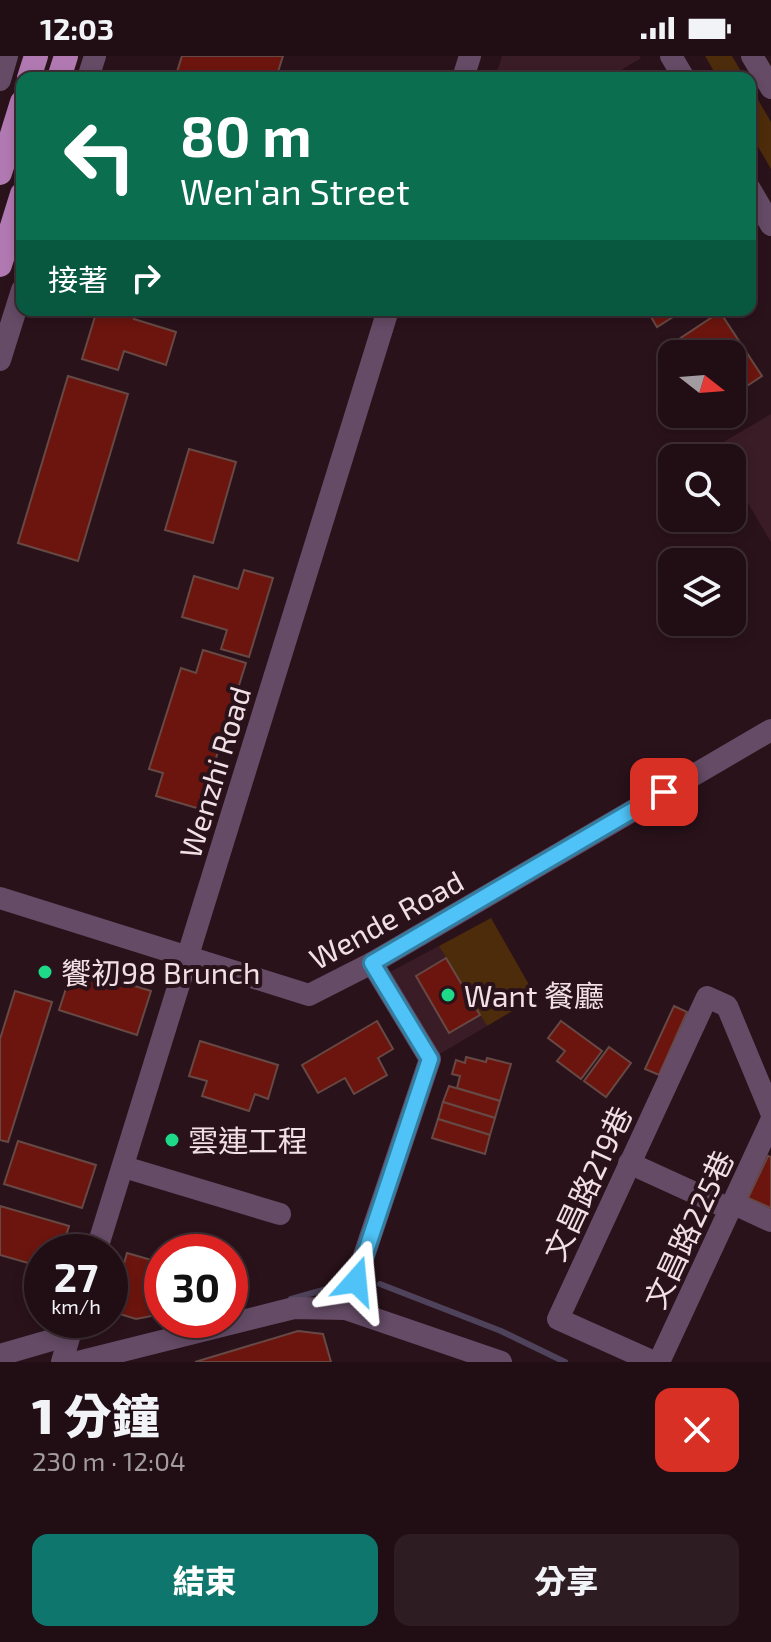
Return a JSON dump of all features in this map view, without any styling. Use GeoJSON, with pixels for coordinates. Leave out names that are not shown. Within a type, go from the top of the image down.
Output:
{"type":"FeatureCollection","features":[{"type":"Feature","properties":{"kind":"main road"},"geometry":{"type":"LineString","coordinates":[[0,173],[16,121]]}},
{"type":"Feature","properties":{"kind":"main road"},"geometry":{"type":"LineString","coordinates":[[0,265],[16,213]]}},
{"type":"Feature","properties":{"kind":"street"},"geometry":{"type":"LineString","coordinates":[[0,78],[7,56]]}},
{"type":"Feature","properties":{"kind":"street"},"geometry":{"type":"LineString","coordinates":[[752,56],[771,88]]}},
{"type":"Feature","properties":{"kind":"street"},"geometry":{"type":"LineString","coordinates":[[756,199],[771,225]]}},
{"type":"Feature","properties":{"kind":"street"},"geometry":{"type":"LineString","coordinates":[[0,360],[16,309]]}},
{"type":"Feature","properties":{"kind":"street","name":"Wenzhi Road"},"geometry":{"type":"LineString","coordinates":[[102,1234],[386,316]]}},
{"type":"Feature","properties":{"kind":"street","name":"Wende Road"},"geometry":{"type":"LineString","coordinates":[[0,898],[309,995],[372,963],[771,730]]}},
{"type":"Feature","properties":{"kind":"street"},"geometry":{"type":"LineString","coordinates":[[346,1309],[430,1059],[372,963]]}},
{"type":"Feature","properties":{"kind":"street","name":"文昌路219巷"},"geometry":{"type":"LineString","coordinates":[[657,1362],[558,1319],[707,997],[727,1006],[770,1111]]}},
{"type":"Feature","properties":{"kind":"street","name":"文昌路225巷"},"geometry":{"type":"LineString","coordinates":[[657,1362],[731,1206],[770,1111]]}},
{"type":"Feature","properties":{"kind":"street"},"geometry":{"type":"LineString","coordinates":[[629,1163],[771,1221]]}},
{"type":"Feature","properties":{"kind":"street"},"geometry":{"type":"LineString","coordinates":[[124,1167],[280,1214]]}},
{"type":"Feature","properties":{"kind":"street"},"geometry":{"type":"LineString","coordinates":[[78,1362],[294,1308],[346,1309],[501,1362]]}},
{"type":"Feature","properties":{"kind":"street"},"geometry":{"type":"LineString","coordinates":[[0,1355],[45,1338]]}},
{"type":"Feature","properties":{"kind":"street"},"geometry":{"type":"LineString","coordinates":[[62,1362],[69,1338]]}},
{"type":"Feature","properties":{"kind":"shaded area"},"geometry":{"type":"Polygon","coordinates":[[[502,56],[641,58],[618,72],[497,72],[502,56]]]}},
{"type":"Feature","properties":{"kind":"shaded area"},"geometry":{"type":"Polygon","coordinates":[[[705,56],[732,56],[741,72],[714,72],[705,56]]]}},
{"type":"Feature","properties":{"kind":"shaded area"},"geometry":{"type":"Polygon","coordinates":[[[756,96],[771,122],[771,169],[756,143],[756,96]]]}},
{"type":"Feature","properties":{"kind":"shaded area"},"geometry":{"type":"Polygon","coordinates":[[[771,414],[771,542],[746,500],[746,444],[720,444],[771,414]]]}},
{"type":"Feature","properties":{"kind":"shaded area"},"geometry":{"type":"Polygon","coordinates":[[[491,918],[536,997],[487,1026],[439,946],[491,918]]]}},
{"type":"Feature","properties":{"kind":"shaded area"},"geometry":{"type":"Polygon","coordinates":[[[439,946],[487,1026],[438,1055],[390,972],[439,946]]]}},
{"type":"Feature","properties":{"kind":"building"},"geometry":{"type":"Polygon","coordinates":[[[182,56],[283,56],[278,72],[177,72],[182,56]]]}},
{"type":"Feature","properties":{"kind":"building"},"geometry":{"type":"Polygon","coordinates":[[[95,316],[135,316],[134,319],[176,332],[166,365],[124,351],[118,370],[82,359],[95,316]]]}},
{"type":"Feature","properties":{"kind":"building"},"geometry":{"type":"Polygon","coordinates":[[[651,316],[674,316],[657,327],[651,316]]]}},
{"type":"Feature","properties":{"kind":"building"},"geometry":{"type":"Polygon","coordinates":[[[714,316],[723,316],[738,340],[678,340],[714,316]]]}},
{"type":"Feature","properties":{"kind":"building"},"geometry":{"type":"Polygon","coordinates":[[[746,352],[762,376],[746,387],[746,352]]]}},
{"type":"Feature","properties":{"kind":"building"},"geometry":{"type":"Polygon","coordinates":[[[68,376],[128,394],[78,561],[18,543],[68,376]]]}},
{"type":"Feature","properties":{"kind":"building"},"geometry":{"type":"Polygon","coordinates":[[[189,449],[236,462],[213,543],[165,530],[189,449]]]}},
{"type":"Feature","properties":{"kind":"building"},"geometry":{"type":"Polygon","coordinates":[[[244,570],[273,578],[249,657],[221,649],[227,630],[182,617],[194,576],[238,589],[244,570]]]}},
{"type":"Feature","properties":{"kind":"building"},"geometry":{"type":"Polygon","coordinates":[[[203,650],[246,663],[200,809],[156,796],[163,773],[149,769],[181,668],[196,673],[203,650]]]}},
{"type":"Feature","properties":{"kind":"building","name":"Want 餐廳"},"geometry":{"type":"Polygon","coordinates":[[[446,958],[480,1015],[449,1033],[416,976],[446,958]]]}},
{"type":"Feature","properties":{"kind":"building"},"geometry":{"type":"Polygon","coordinates":[[[73,967],[151,991],[137,1035],[59,1010],[73,967]]]}},
{"type":"Feature","properties":{"kind":"building"},"geometry":{"type":"Polygon","coordinates":[[[15,991],[52,1002],[8,1142],[0,1140],[0,1039],[15,991]]]}},
{"type":"Feature","properties":{"kind":"building"},"geometry":{"type":"Polygon","coordinates":[[[674,1006],[687,1012],[659,1075],[645,1069],[674,1006]]]}},
{"type":"Feature","properties":{"kind":"building"},"geometry":{"type":"Polygon","coordinates":[[[377,1021],[393,1049],[378,1058],[387,1075],[354,1094],[345,1078],[318,1093],[302,1065],[377,1021]]]}},
{"type":"Feature","properties":{"kind":"building"},"geometry":{"type":"Polygon","coordinates":[[[561,1021],[602,1051],[581,1079],[557,1061],[565,1051],[548,1038],[561,1021]]]}},
{"type":"Feature","properties":{"kind":"building"},"geometry":{"type":"Polygon","coordinates":[[[200,1041],[278,1065],[268,1099],[255,1094],[249,1111],[202,1096],[207,1081],[189,1076],[200,1041]]]}},
{"type":"Feature","properties":{"kind":"building"},"geometry":{"type":"Polygon","coordinates":[[[609,1047],[631,1063],[606,1097],[584,1081],[609,1047]]]}},
{"type":"Feature","properties":{"kind":"building"},"geometry":{"type":"Polygon","coordinates":[[[466,1057],[511,1064],[500,1101],[457,1088],[460,1076],[452,1074],[456,1060],[465,1063],[466,1057]]]}},
{"type":"Feature","properties":{"kind":"building"},"geometry":{"type":"Polygon","coordinates":[[[449,1086],[500,1101],[495,1118],[443,1102],[449,1086]]]}},
{"type":"Feature","properties":{"kind":"building"},"geometry":{"type":"Polygon","coordinates":[[[443,1102],[495,1118],[490,1135],[438,1119],[443,1102]]]}},
{"type":"Feature","properties":{"kind":"building"},"geometry":{"type":"Polygon","coordinates":[[[438,1119],[490,1135],[485,1154],[432,1138],[438,1119]]]}},
{"type":"Feature","properties":{"kind":"building"},"geometry":{"type":"Polygon","coordinates":[[[18,1141],[96,1165],[82,1208],[4,1184],[18,1141]]]}},
{"type":"Feature","properties":{"kind":"building"},"geometry":{"type":"Polygon","coordinates":[[[768,1156],[771,1157],[771,1208],[748,1198],[768,1156]]]}},
{"type":"Feature","properties":{"kind":"building"},"geometry":{"type":"Polygon","coordinates":[[[0,1206],[69,1226],[67,1234],[24,1234],[24,1262],[0,1255],[0,1206]]]}},
{"type":"Feature","properties":{"kind":"building"},"geometry":{"type":"Polygon","coordinates":[[[128,1253],[144,1258],[144,1317],[128,1317],[128,1253]]]}},
{"type":"Feature","properties":{"kind":"building"},"geometry":{"type":"Polygon","coordinates":[[[298,1331],[323,1334],[331,1362],[195,1362],[298,1331]]]}},
{"type":"Feature","properties":{"kind":"waterway"},"geometry":{"type":"LineString","coordinates":[[291,1299],[345,1284]]}},
{"type":"Feature","properties":{"kind":"waterway"},"geometry":{"type":"LineString","coordinates":[[380,1284],[501,1331],[565,1362]]}},
{"type":"Feature","properties":{"kind":"place","name":"饗初98 Brunch"},"geometry":{"type":"Point","coordinates":[45,972]}},
{"type":"Feature","properties":{"kind":"place","name":"Want 餐廳"},"geometry":{"type":"Point","coordinates":[448,995]}},
{"type":"Feature","properties":{"kind":"place","name":"雲連工程"},"geometry":{"type":"Point","coordinates":[172,1140]}},
{"type":"Feature","properties":{"kind":"route"},"geometry":{"type":"LineString","coordinates":[[356,1281],[430,1059],[372,963],[664,792]]}}]}
